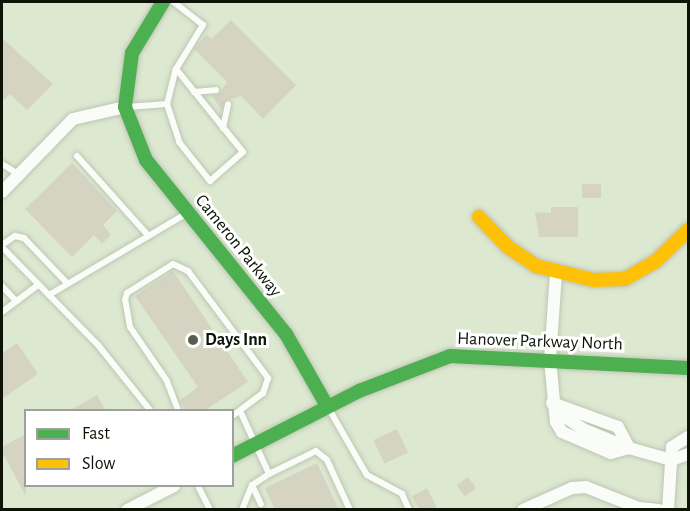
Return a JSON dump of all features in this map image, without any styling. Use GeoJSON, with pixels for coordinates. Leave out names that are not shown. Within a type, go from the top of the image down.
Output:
{"type":"FeatureCollection","features":[{"type":"Feature","properties":{"kind":"street","name":"Cameron Parkway"},"geometry":{"type":"LineString","coordinates":[[163,2],[132,53],[126,107],[147,160],[286,334],[327,406]]}},
{"type":"Feature","properties":{"kind":"street"},"geometry":{"type":"LineString","coordinates":[[2,192],[73,119],[126,107]]}},
{"type":"Feature","properties":{"kind":"street"},"geometry":{"type":"LineString","coordinates":[[479,217],[508,247],[556,273],[593,280],[625,279],[656,262],[688,231]]}},
{"type":"Feature","properties":{"kind":"street"},"geometry":{"type":"LineString","coordinates":[[556,273],[550,359],[552,403],[560,414],[584,436],[671,460],[688,454]]}},
{"type":"Feature","properties":{"kind":"street","name":"Hanover Parkway North"},"geometry":{"type":"LineString","coordinates":[[234,455],[327,406],[450,356],[550,359],[688,368]]}},
{"type":"Feature","properties":{"kind":"street"},"geometry":{"type":"LineString","coordinates":[[552,403],[618,427],[629,448]]}},
{"type":"Feature","properties":{"kind":"street"},"geometry":{"type":"LineString","coordinates":[[668,510],[672,447],[679,439],[688,437]]}},
{"type":"Feature","properties":{"kind":"street"},"geometry":{"type":"LineString","coordinates":[[127,510],[172,487]]}},
{"type":"Feature","properties":{"kind":"street"},"geometry":{"type":"LineString","coordinates":[[523,510],[572,488],[586,487],[639,508],[659,510]]}},
{"type":"Feature","properties":{"kind":"lane"},"geometry":{"type":"LineString","coordinates":[[174,2],[203,25],[176,69],[167,104],[179,142],[210,181],[243,152],[176,69]]}},
{"type":"Feature","properties":{"kind":"lane"},"geometry":{"type":"LineString","coordinates":[[194,92],[216,90]]}},
{"type":"Feature","properties":{"kind":"lane"},"geometry":{"type":"LineString","coordinates":[[126,107],[167,104]]}},
{"type":"Feature","properties":{"kind":"lane"},"geometry":{"type":"LineString","coordinates":[[224,128],[228,105]]}},
{"type":"Feature","properties":{"kind":"lane"},"geometry":{"type":"LineString","coordinates":[[77,156],[148,235]]}},
{"type":"Feature","properties":{"kind":"lane"},"geometry":{"type":"LineString","coordinates":[[2,164],[18,174]]}},
{"type":"Feature","properties":{"kind":"lane"},"geometry":{"type":"LineString","coordinates":[[49,295],[66,282],[188,213]]}},
{"type":"Feature","properties":{"kind":"lane"},"geometry":{"type":"LineString","coordinates":[[66,282],[24,238],[15,236],[2,246],[98,345],[148,409]]}},
{"type":"Feature","properties":{"kind":"lane"},"geometry":{"type":"LineString","coordinates":[[177,409],[167,381],[130,327],[125,300],[127,293],[173,264],[188,271],[268,378],[263,393],[241,413],[234,415]]}},
{"type":"Feature","properties":{"kind":"lane"},"geometry":{"type":"LineString","coordinates":[[2,312],[38,285]]}},
{"type":"Feature","properties":{"kind":"lane"},"geometry":{"type":"LineString","coordinates":[[2,286],[16,301]]}},
{"type":"Feature","properties":{"kind":"lane"},"geometry":{"type":"LineString","coordinates":[[327,406],[367,475],[402,494],[409,510]]}},
{"type":"Feature","properties":{"kind":"lane"},"geometry":{"type":"LineString","coordinates":[[241,413],[269,474]]}},
{"type":"Feature","properties":{"kind":"lane"},"geometry":{"type":"LineString","coordinates":[[242,510],[252,485],[316,451],[327,460],[350,510]]}},
{"type":"Feature","properties":{"kind":"lane"},"geometry":{"type":"LineString","coordinates":[[252,485],[261,504]]}},
{"type":"Feature","properties":{"kind":"lane"},"geometry":{"type":"LineString","coordinates":[[198,487],[210,510]]}},
{"type":"Feature","properties":{"kind":"building"},"geometry":{"type":"Polygon","coordinates":[[[231,20],[296,85],[263,119],[241,96],[225,101],[222,110],[212,96],[219,94],[227,82],[194,49],[207,34],[211,39],[231,20]]]}},
{"type":"Feature","properties":{"kind":"building"},"geometry":{"type":"Polygon","coordinates":[[[2,38],[53,84],[27,110],[10,94],[2,102],[2,38]]]}},
{"type":"Feature","properties":{"kind":"building"},"geometry":{"type":"Polygon","coordinates":[[[72,163],[117,211],[103,225],[111,235],[102,244],[94,235],[72,257],[25,209],[72,163]]]}},
{"type":"Feature","properties":{"kind":"building"},"geometry":{"type":"Polygon","coordinates":[[[582,184],[601,184],[601,198],[582,198],[582,184]]]}},
{"type":"Feature","properties":{"kind":"building"},"geometry":{"type":"Polygon","coordinates":[[[551,207],[578,207],[578,237],[539,237],[535,212],[551,213],[551,207]]]}},
{"type":"Feature","properties":{"kind":"building","name":"Days Inn"},"geometry":{"type":"Polygon","coordinates":[[[173,271],[248,382],[207,409],[186,409],[180,400],[198,387],[135,296],[173,271]]]}},
{"type":"Feature","properties":{"kind":"building"},"geometry":{"type":"Polygon","coordinates":[[[17,343],[38,374],[2,399],[2,353],[17,343]]]}},
{"type":"Feature","properties":{"kind":"building"},"geometry":{"type":"Polygon","coordinates":[[[97,395],[105,409],[72,409],[97,395]]]}},
{"type":"Feature","properties":{"kind":"building"},"geometry":{"type":"Polygon","coordinates":[[[397,429],[408,453],[384,464],[373,440],[397,429]]]}},
{"type":"Feature","properties":{"kind":"building"},"geometry":{"type":"Polygon","coordinates":[[[24,435],[26,496],[2,452],[2,447],[24,435]]]}},
{"type":"Feature","properties":{"kind":"building"},"geometry":{"type":"Polygon","coordinates":[[[317,463],[339,510],[275,510],[265,488],[317,463]]]}},
{"type":"Feature","properties":{"kind":"building"},"geometry":{"type":"Polygon","coordinates":[[[468,477],[476,488],[465,497],[457,485],[468,477]]]}},
{"type":"Feature","properties":{"kind":"building"},"geometry":{"type":"Polygon","coordinates":[[[427,488],[438,510],[419,510],[412,496],[427,488]]]}},
{"type":"Feature","properties":{"kind":"traffic: fast"},"geometry":{"type":"LineString","coordinates":[[163,2],[132,53],[125,107],[146,160],[286,334],[327,406]]}},
{"type":"Feature","properties":{"kind":"traffic: fast"},"geometry":{"type":"LineString","coordinates":[[234,455],[359,391],[450,356],[688,368]]}},
{"type":"Feature","properties":{"kind":"traffic: slow"},"geometry":{"type":"LineString","coordinates":[[479,217],[508,247],[536,266],[593,280],[625,279],[655,262],[688,230]]}},
{"type":"Feature","properties":{"kind":"place","name":"Days Inn"},"geometry":{"type":"Point","coordinates":[193,340]}}]}
